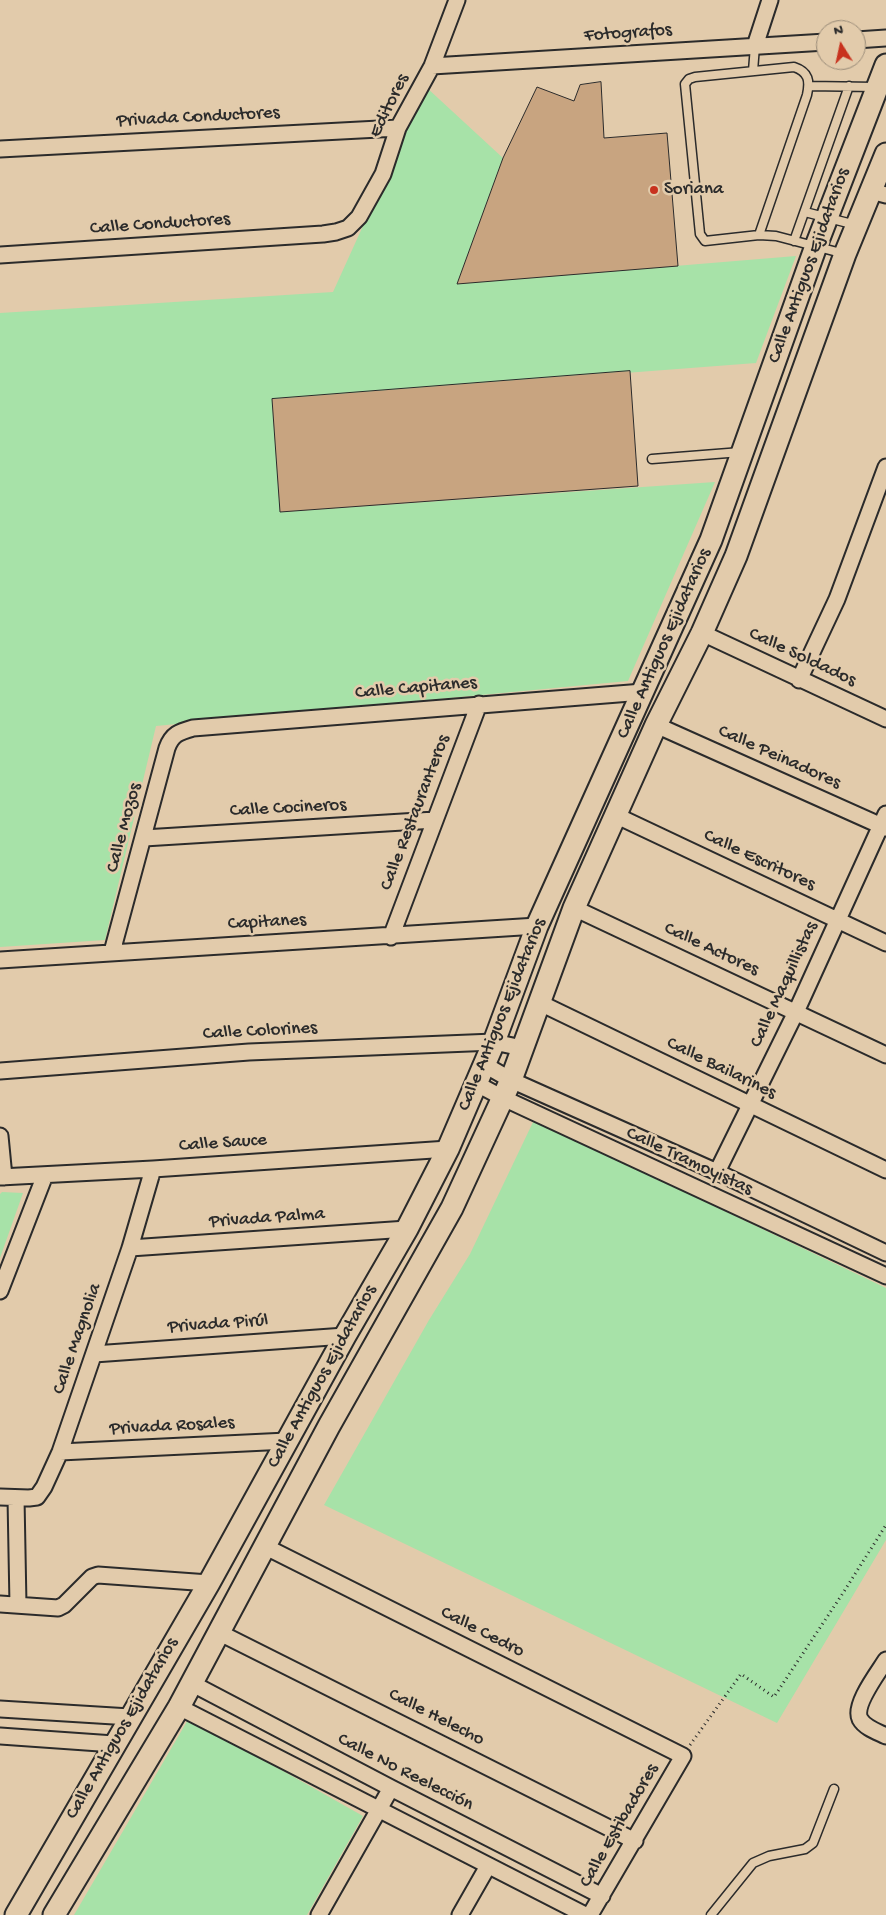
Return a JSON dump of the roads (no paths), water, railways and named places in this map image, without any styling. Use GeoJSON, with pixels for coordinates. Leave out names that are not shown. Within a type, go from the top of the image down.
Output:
{"type":"FeatureCollection","features":[{"type":"Feature","properties":{"kind":"street","name":"Editores"},"geometry":{"type":"LineString","coordinates":[[323,234],[348,228],[359,217],[383,174],[398,128],[432,66],[457,0]]}},
{"type":"Feature","properties":{"kind":"street"},"geometry":{"type":"LineString","coordinates":[[755,46],[770,0]]}},
{"type":"Feature","properties":{"kind":"street"},"geometry":{"type":"LineString","coordinates":[[866,39],[886,38]]}},
{"type":"Feature","properties":{"kind":"street","name":"Fotografos"},"geometry":{"type":"LineString","coordinates":[[432,66],[816,43]]}},
{"type":"Feature","properties":{"kind":"street","name":"Calle Antiguos Ejidatarios"},"geometry":{"type":"LineString","coordinates":[[16,1915],[209,1583],[407,1229],[448,1149],[481,1075],[537,926],[711,540],[816,246],[886,65]]}},
{"type":"Feature","properties":{"kind":"street","name":"Privada Conductores"},"geometry":{"type":"LineString","coordinates":[[0,148],[398,128]]}},
{"type":"Feature","properties":{"kind":"street","name":"Calle Antiguos Ejidatarios"},"geometry":{"type":"LineString","coordinates":[[54,1915],[179,1707],[329,1426],[452,1208],[507,1089],[574,908],[656,725],[702,633],[736,556],[845,254],[857,226],[879,193],[886,154]]}},
{"type":"Feature","properties":{"kind":"street","name":"Calle Conductores"},"geometry":{"type":"LineString","coordinates":[[0,256],[323,234]]}},
{"type":"Feature","properties":{"kind":"street"},"geometry":{"type":"LineString","coordinates":[[798,680],[837,600],[886,466]]}},
{"type":"Feature","properties":{"kind":"street","name":"Calle Soldados"},"geometry":{"type":"LineString","coordinates":[[702,633],[798,680],[886,719]]}},
{"type":"Feature","properties":{"kind":"street","name":"Calle Capitanes"},"geometry":{"type":"LineString","coordinates":[[193,728],[643,692]]}},
{"type":"Feature","properties":{"kind":"street","name":"Calle Restauranteros"},"geometry":{"type":"LineString","coordinates":[[391,936],[479,704]]}},
{"type":"Feature","properties":{"kind":"street","name":"Calle Peinadores"},"geometry":{"type":"LineString","coordinates":[[656,725],[884,822]]}},
{"type":"Feature","properties":{"kind":"street","name":"Calle Mozos"},"geometry":{"type":"LineString","coordinates":[[112,952],[171,738],[178,732],[193,728]]}},
{"type":"Feature","properties":{"kind":"street","name":"Calle Escritores"},"geometry":{"type":"LineString","coordinates":[[615,815],[886,943]]}},
{"type":"Feature","properties":{"kind":"street","name":"Calle Cocineros"},"geometry":{"type":"LineString","coordinates":[[144,838],[434,820]]}},
{"type":"Feature","properties":{"kind":"street","name":"Calle Maquillistas"},"geometry":{"type":"LineString","coordinates":[[716,1172],[796,1012],[884,822]]}},
{"type":"Feature","properties":{"kind":"street","name":"Calle Actores"},"geometry":{"type":"LineString","coordinates":[[574,908],[886,1056]]}},
{"type":"Feature","properties":{"kind":"street","name":"Capitanes"},"geometry":{"type":"LineString","coordinates":[[0,960],[537,926]]}},
{"type":"Feature","properties":{"kind":"street","name":"Calle Bailarines"},"geometry":{"type":"LineString","coordinates":[[538,1002],[886,1170]]}},
{"type":"Feature","properties":{"kind":"street","name":"Calle Colorines"},"geometry":{"type":"LineString","coordinates":[[0,1071],[249,1052],[494,1042],[522,1048]]}},
{"type":"Feature","properties":{"kind":"street","name":"Calle Tramoyistas"},"geometry":{"type":"LineString","coordinates":[[481,1075],[886,1276]]}},
{"type":"Feature","properties":{"kind":"street","name":"Calle Tramoyistas"},"geometry":{"type":"LineString","coordinates":[[481,1075],[507,1089],[716,1172],[886,1253]]}},
{"type":"Feature","properties":{"kind":"street"},"geometry":{"type":"LineString","coordinates":[[0,1136],[2,1177]]}},
{"type":"Feature","properties":{"kind":"street","name":"Calle Sauce"},"geometry":{"type":"LineString","coordinates":[[2,1177],[448,1149]]}},
{"type":"Feature","properties":{"kind":"street","name":"Calle Magnolia"},"geometry":{"type":"LineString","coordinates":[[16,1498],[37,1497],[40,1494],[60,1452],[130,1248],[153,1169]]}},
{"type":"Feature","properties":{"kind":"street"},"geometry":{"type":"LineString","coordinates":[[0,1291],[45,1175]]}},
{"type":"Feature","properties":{"kind":"street","name":"Privada Palma"},"geometry":{"type":"LineString","coordinates":[[130,1248],[407,1229]]}},
{"type":"Feature","properties":{"kind":"street","name":"Privada Pirúl"},"geometry":{"type":"LineString","coordinates":[[94,1354],[346,1336]]}},
{"type":"Feature","properties":{"kind":"street","name":"Privada Rosales"},"geometry":{"type":"LineString","coordinates":[[60,1452],[287,1441]]}},
{"type":"Feature","properties":{"kind":"street"},"geometry":{"type":"LineString","coordinates":[[0,1496],[16,1498],[18,1606]]}},
{"type":"Feature","properties":{"kind":"street","name":"Calle Cedro"},"geometry":{"type":"LineString","coordinates":[[264,1546],[683,1756]]}},
{"type":"Feature","properties":{"kind":"street"},"geometry":{"type":"LineString","coordinates":[[0,1604],[58,1608],[64,1606],[92,1576],[98,1575],[209,1583]]}},
{"type":"Feature","properties":{"kind":"street","name":"Calle Helecho"},"geometry":{"type":"LineString","coordinates":[[218,1632],[635,1841]]}},
{"type":"Feature","properties":{"kind":"street"},"geometry":{"type":"LineString","coordinates":[[886,1660],[860,1703],[858,1712],[861,1720],[867,1726],[886,1736]]}},
{"type":"Feature","properties":{"kind":"street","name":"Calle No Reelección"},"geometry":{"type":"LineString","coordinates":[[191,1683],[602,1896]]}},
{"type":"Feature","properties":{"kind":"street"},"geometry":{"type":"LineString","coordinates":[[179,1707],[585,1915]]}},
{"type":"Feature","properties":{"kind":"street"},"geometry":{"type":"LineString","coordinates":[[0,1709],[130,1718]]}},
{"type":"Feature","properties":{"kind":"street"},"geometry":{"type":"LineString","coordinates":[[0,1736],[114,1744]]}},
{"type":"Feature","properties":{"kind":"street","name":"Calle Estibadores"},"geometry":{"type":"LineString","coordinates":[[590,1915],[683,1756]]}},
{"type":"Feature","properties":{"kind":"street"},"geometry":{"type":"LineString","coordinates":[[319,1915],[391,1788]]}},
{"type":"Feature","properties":{"kind":"street"},"geometry":{"type":"LineString","coordinates":[[460,1915],[488,1866]]}},
{"type":"Feature","properties":{"kind":"lane"},"geometry":{"type":"LineString","coordinates":[[753,70],[755,46]]}},
{"type":"Feature","properties":{"kind":"lane"},"geometry":{"type":"LineString","coordinates":[[758,236],[804,106],[809,86],[808,76],[802,70],[794,67],[695,77],[689,79],[685,84],[684,90],[700,234],[705,241],[776,236],[845,254]]}},
{"type":"Feature","properties":{"kind":"lane"},"geometry":{"type":"LineString","coordinates":[[809,86],[878,87]]}},
{"type":"Feature","properties":{"kind":"lane"},"geometry":{"type":"LineString","coordinates":[[794,241],[849,86]]}},
{"type":"Feature","properties":{"kind":"lane"},"geometry":{"type":"LineString","coordinates":[[804,212],[857,226]]}},
{"type":"Feature","properties":{"kind":"lane"},"geometry":{"type":"LineString","coordinates":[[652,459],[743,452]]}},
{"type":"Feature","properties":{"kind":"lane"},"geometry":{"type":"LineString","coordinates":[[711,1915],[753,1863],[769,1856],[805,1849],[813,1843],[834,1790]]}},
{"type":"Feature","properties":{"kind":"place","name":"Soriana"},"geometry":{"type":"Point","coordinates":[654,190]}}]}
